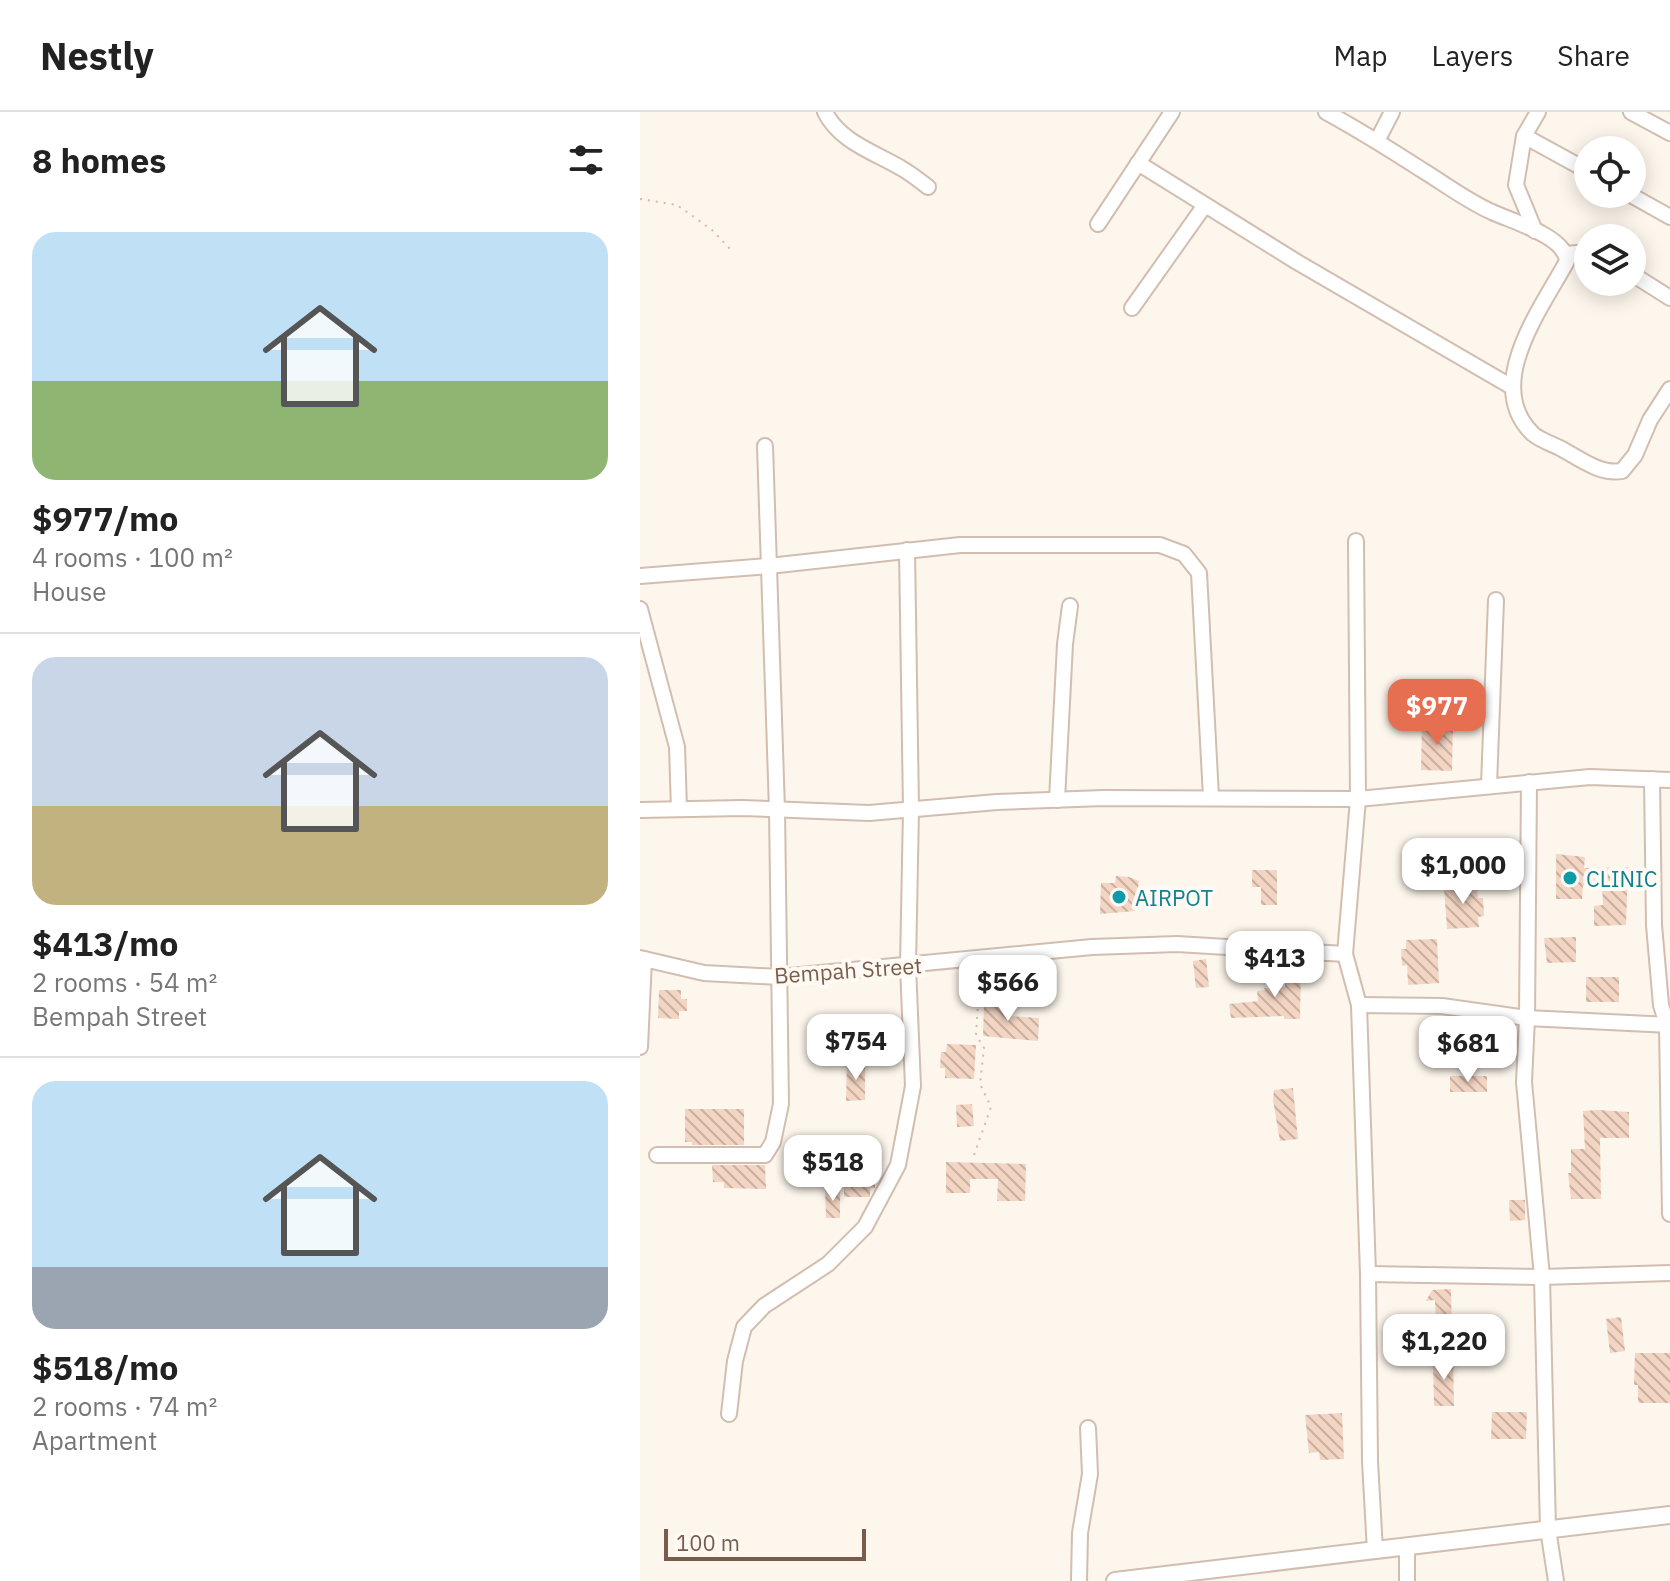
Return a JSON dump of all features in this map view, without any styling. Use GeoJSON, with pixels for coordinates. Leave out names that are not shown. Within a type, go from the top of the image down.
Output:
{"type":"FeatureCollection","features":[{"type":"Feature","properties":{"kind":"street"},"geometry":{"type":"LineString","coordinates":[[825,112],[839,131],[928,187]]}},
{"type":"Feature","properties":{"kind":"street"},"geometry":{"type":"LineString","coordinates":[[1098,224],[1172,112]]}},
{"type":"Feature","properties":{"kind":"street"},"geometry":{"type":"LineString","coordinates":[[1326,112],[1489,211],[1535,231],[1560,246],[1566,254],[1567,261],[1513,366],[1512,387],[1517,413],[1534,435],[1611,473],[1622,471],[1635,455],[1650,420],[1670,389]]}},
{"type":"Feature","properties":{"kind":"street"},"geometry":{"type":"LineString","coordinates":[[1377,141],[1392,112]]}},
{"type":"Feature","properties":{"kind":"street"},"geometry":{"type":"LineString","coordinates":[[1535,231],[1516,185],[1524,136],[1538,112]]}},
{"type":"Feature","properties":{"kind":"street"},"geometry":{"type":"LineString","coordinates":[[1631,112],[1670,133]]}},
{"type":"Feature","properties":{"kind":"street"},"geometry":{"type":"LineString","coordinates":[[1524,136],[1574,163]]}},
{"type":"Feature","properties":{"kind":"street"},"geometry":{"type":"LineString","coordinates":[[1138,163],[1512,387]]}},
{"type":"Feature","properties":{"kind":"street"},"geometry":{"type":"LineString","coordinates":[[1646,204],[1670,217]]}},
{"type":"Feature","properties":{"kind":"street"},"geometry":{"type":"LineString","coordinates":[[1132,308],[1205,205]]}},
{"type":"Feature","properties":{"kind":"street"},"geometry":{"type":"LineString","coordinates":[[1566,254],[1574,253]]}},
{"type":"Feature","properties":{"kind":"street"},"geometry":{"type":"LineString","coordinates":[[1646,283],[1670,298]]}},
{"type":"Feature","properties":{"kind":"street"},"geometry":{"type":"LineString","coordinates":[[657,1155],[765,1155],[773,1142],[781,1104],[777,810],[765,446]]}},
{"type":"Feature","properties":{"kind":"street"},"geometry":{"type":"LineString","coordinates":[[1356,541],[1358,799],[1345,954],[1359,1005],[1375,1551]]}},
{"type":"Feature","properties":{"kind":"street"},"geometry":{"type":"LineString","coordinates":[[640,576],[769,566],[960,545],[1160,545],[1184,554],[1199,573],[1211,797]]}},
{"type":"Feature","properties":{"kind":"street"},"geometry":{"type":"LineString","coordinates":[[729,1414],[735,1361],[744,1327],[764,1306],[828,1264],[865,1227],[898,1165],[913,1086],[908,966],[911,809],[907,550]]}},
{"type":"Feature","properties":{"kind":"street"},"geometry":{"type":"LineString","coordinates":[[1489,785],[1496,600]]}},
{"type":"Feature","properties":{"kind":"street"},"geometry":{"type":"LineString","coordinates":[[1057,800],[1065,644],[1070,606]]}},
{"type":"Feature","properties":{"kind":"street"},"geometry":{"type":"LineString","coordinates":[[640,609],[677,747],[679,809]]}},
{"type":"Feature","properties":{"kind":"street"},"geometry":{"type":"LineString","coordinates":[[640,810],[869,813],[1057,800],[1211,797],[1358,799],[1590,777],[1670,780]]}},
{"type":"Feature","properties":{"kind":"street"},"geometry":{"type":"LineString","coordinates":[[1652,779],[1654,925],[1661,1005],[1668,1025],[1670,1214]]}},
{"type":"Feature","properties":{"kind":"street"},"geometry":{"type":"LineString","coordinates":[[1529,782],[1524,1082],[1542,1277],[1548,1529],[1556,1581]]}},
{"type":"Feature","properties":{"kind":"street","name":"Bempah Street"},"geometry":{"type":"LineString","coordinates":[[642,959],[704,973],[779,977],[1092,947],[1177,944],[1345,954]]}},
{"type":"Feature","properties":{"kind":"street"},"geometry":{"type":"LineString","coordinates":[[640,1047],[642,959]]}},
{"type":"Feature","properties":{"kind":"street"},"geometry":{"type":"LineString","coordinates":[[1359,1005],[1442,1006],[1527,1018],[1668,1025]]}},
{"type":"Feature","properties":{"kind":"street"},"geometry":{"type":"LineString","coordinates":[[1368,1274],[1542,1277],[1670,1273]]}},
{"type":"Feature","properties":{"kind":"street"},"geometry":{"type":"LineString","coordinates":[[1079,1581],[1080,1533],[1090,1474],[1088,1428]]}},
{"type":"Feature","properties":{"kind":"street"},"geometry":{"type":"LineString","coordinates":[[1115,1581],[1670,1515]]}},
{"type":"Feature","properties":{"kind":"street"},"geometry":{"type":"LineString","coordinates":[[1407,1547],[1407,1581]]}},
{"type":"Feature","properties":{"kind":"path"},"geometry":{"type":"LineString","coordinates":[[640,199],[677,205],[712,230],[732,251]]}},
{"type":"Feature","properties":{"kind":"path"},"geometry":{"type":"LineString","coordinates":[[974,1155],[991,1107],[980,1084],[984,1048],[976,1035],[978,1003],[1016,981],[1032,964],[1045,959],[1052,952]]}},
{"type":"Feature","properties":{"kind":"building"},"geometry":{"type":"Polygon","coordinates":[[[1422,724],[1453,724],[1452,771],[1421,770],[1422,724]]]}},
{"type":"Feature","properties":{"kind":"building"},"geometry":{"type":"Polygon","coordinates":[[[1556,854],[1585,857],[1584,868],[1628,867],[1626,925],[1594,926],[1594,906],[1603,905],[1602,885],[1583,885],[1582,899],[1556,899],[1556,854]]]}},
{"type":"Feature","properties":{"kind":"building"},"geometry":{"type":"Polygon","coordinates":[[[1252,870],[1277,870],[1277,905],[1261,905],[1261,887],[1252,887],[1252,870]]]}},
{"type":"Feature","properties":{"kind":"building","name":"AIRPOT"},"geometry":{"type":"Polygon","coordinates":[[[1116,876],[1139,881],[1135,911],[1100,914],[1101,883],[1115,883],[1116,876]]]}},
{"type":"Feature","properties":{"kind":"building"},"geometry":{"type":"Polygon","coordinates":[[[1477,884],[1478,898],[1483,898],[1484,916],[1478,917],[1479,927],[1447,929],[1444,886],[1477,884]]]}},
{"type":"Feature","properties":{"kind":"building"},"geometry":{"type":"Polygon","coordinates":[[[1576,937],[1576,962],[1547,963],[1544,938],[1576,937]]]}},
{"type":"Feature","properties":{"kind":"building"},"geometry":{"type":"Polygon","coordinates":[[[1437,939],[1439,983],[1408,985],[1407,965],[1402,966],[1401,949],[1406,949],[1406,940],[1437,939]]]}},
{"type":"Feature","properties":{"kind":"building"},"geometry":{"type":"Polygon","coordinates":[[[1206,959],[1209,987],[1196,988],[1193,961],[1206,959]]]}},
{"type":"Feature","properties":{"kind":"building"},"geometry":{"type":"Polygon","coordinates":[[[1285,964],[1301,965],[1300,1019],[1284,1019],[1284,1016],[1231,1018],[1229,1004],[1258,1001],[1257,991],[1285,987],[1285,964]]]}},
{"type":"Feature","properties":{"kind":"building"},"geometry":{"type":"Polygon","coordinates":[[[1586,977],[1619,977],[1619,1002],[1586,1002],[1586,977]]]}},
{"type":"Feature","properties":{"kind":"building"},"geometry":{"type":"Polygon","coordinates":[[[659,990],[681,990],[681,999],[687,999],[687,1011],[679,1011],[679,1019],[658,1018],[659,990]]]}},
{"type":"Feature","properties":{"kind":"building"},"geometry":{"type":"Polygon","coordinates":[[[984,1001],[1008,1001],[1007,1016],[1039,1018],[1038,1041],[983,1036],[984,1001]]]}},
{"type":"Feature","properties":{"kind":"building"},"geometry":{"type":"Polygon","coordinates":[[[947,1044],[976,1045],[974,1079],[945,1078],[945,1068],[940,1068],[941,1052],[946,1052],[947,1044]]]}},
{"type":"Feature","properties":{"kind":"building"},"geometry":{"type":"Polygon","coordinates":[[[847,1063],[865,1063],[865,1100],[846,1101],[847,1063]]]}},
{"type":"Feature","properties":{"kind":"building"},"geometry":{"type":"Polygon","coordinates":[[[1450,1076],[1487,1076],[1487,1092],[1450,1092],[1450,1076]]]}},
{"type":"Feature","properties":{"kind":"building"},"geometry":{"type":"Polygon","coordinates":[[[1293,1088],[1298,1139],[1280,1141],[1274,1090],[1293,1088]]]}},
{"type":"Feature","properties":{"kind":"building"},"geometry":{"type":"Polygon","coordinates":[[[972,1104],[974,1126],[957,1127],[956,1105],[972,1104]]]}},
{"type":"Feature","properties":{"kind":"building"},"geometry":{"type":"Polygon","coordinates":[[[685,1109],[744,1109],[744,1145],[692,1145],[692,1142],[685,1142],[685,1109]]]}},
{"type":"Feature","properties":{"kind":"building"},"geometry":{"type":"Polygon","coordinates":[[[1583,1111],[1629,1112],[1629,1138],[1600,1138],[1601,1199],[1571,1199],[1568,1173],[1571,1173],[1571,1149],[1585,1149],[1583,1111]]]}},
{"type":"Feature","properties":{"kind":"building"},"geometry":{"type":"Polygon","coordinates":[[[870,1162],[870,1171],[875,1170],[875,1188],[870,1188],[870,1197],[844,1197],[844,1163],[870,1162]]]}},
{"type":"Feature","properties":{"kind":"building"},"geometry":{"type":"Polygon","coordinates":[[[946,1162],[1026,1164],[1025,1201],[997,1201],[998,1179],[970,1179],[970,1193],[946,1193],[946,1162]]]}},
{"type":"Feature","properties":{"kind":"building"},"geometry":{"type":"Polygon","coordinates":[[[712,1165],[765,1165],[766,1189],[724,1188],[724,1182],[713,1182],[712,1165]]]}},
{"type":"Feature","properties":{"kind":"building"},"geometry":{"type":"Polygon","coordinates":[[[825,1189],[840,1189],[840,1218],[826,1218],[825,1189]]]}},
{"type":"Feature","properties":{"kind":"building"},"geometry":{"type":"Polygon","coordinates":[[[1509,1200],[1525,1200],[1525,1220],[1510,1221],[1509,1200]]]}},
{"type":"Feature","properties":{"kind":"building"},"geometry":{"type":"Polygon","coordinates":[[[1451,1289],[1452,1336],[1431,1337],[1430,1325],[1436,1325],[1435,1300],[1426,1301],[1432,1290],[1451,1289]]]}},
{"type":"Feature","properties":{"kind":"building"},"geometry":{"type":"Polygon","coordinates":[[[1621,1317],[1625,1351],[1610,1353],[1606,1319],[1621,1317]]]}},
{"type":"Feature","properties":{"kind":"building"},"geometry":{"type":"Polygon","coordinates":[[[1635,1353],[1670,1353],[1670,1403],[1638,1403],[1638,1385],[1634,1385],[1635,1353]]]}},
{"type":"Feature","properties":{"kind":"building"},"geometry":{"type":"Polygon","coordinates":[[[1433,1358],[1453,1358],[1454,1406],[1434,1406],[1433,1358]]]}},
{"type":"Feature","properties":{"kind":"building"},"geometry":{"type":"Polygon","coordinates":[[[1492,1412],[1527,1412],[1526,1439],[1491,1439],[1492,1412]]]}},
{"type":"Feature","properties":{"kind":"building"},"geometry":{"type":"Polygon","coordinates":[[[1342,1413],[1344,1459],[1320,1460],[1319,1452],[1309,1453],[1305,1415],[1342,1413]]]}},
{"type":"Feature","properties":{"kind":"place","name":"CLINIC"},"geometry":{"type":"Point","coordinates":[1570,878]}},
{"type":"Feature","properties":{"kind":"place","name":"AIRPOT"},"geometry":{"type":"Point","coordinates":[1119,897]}}]}
